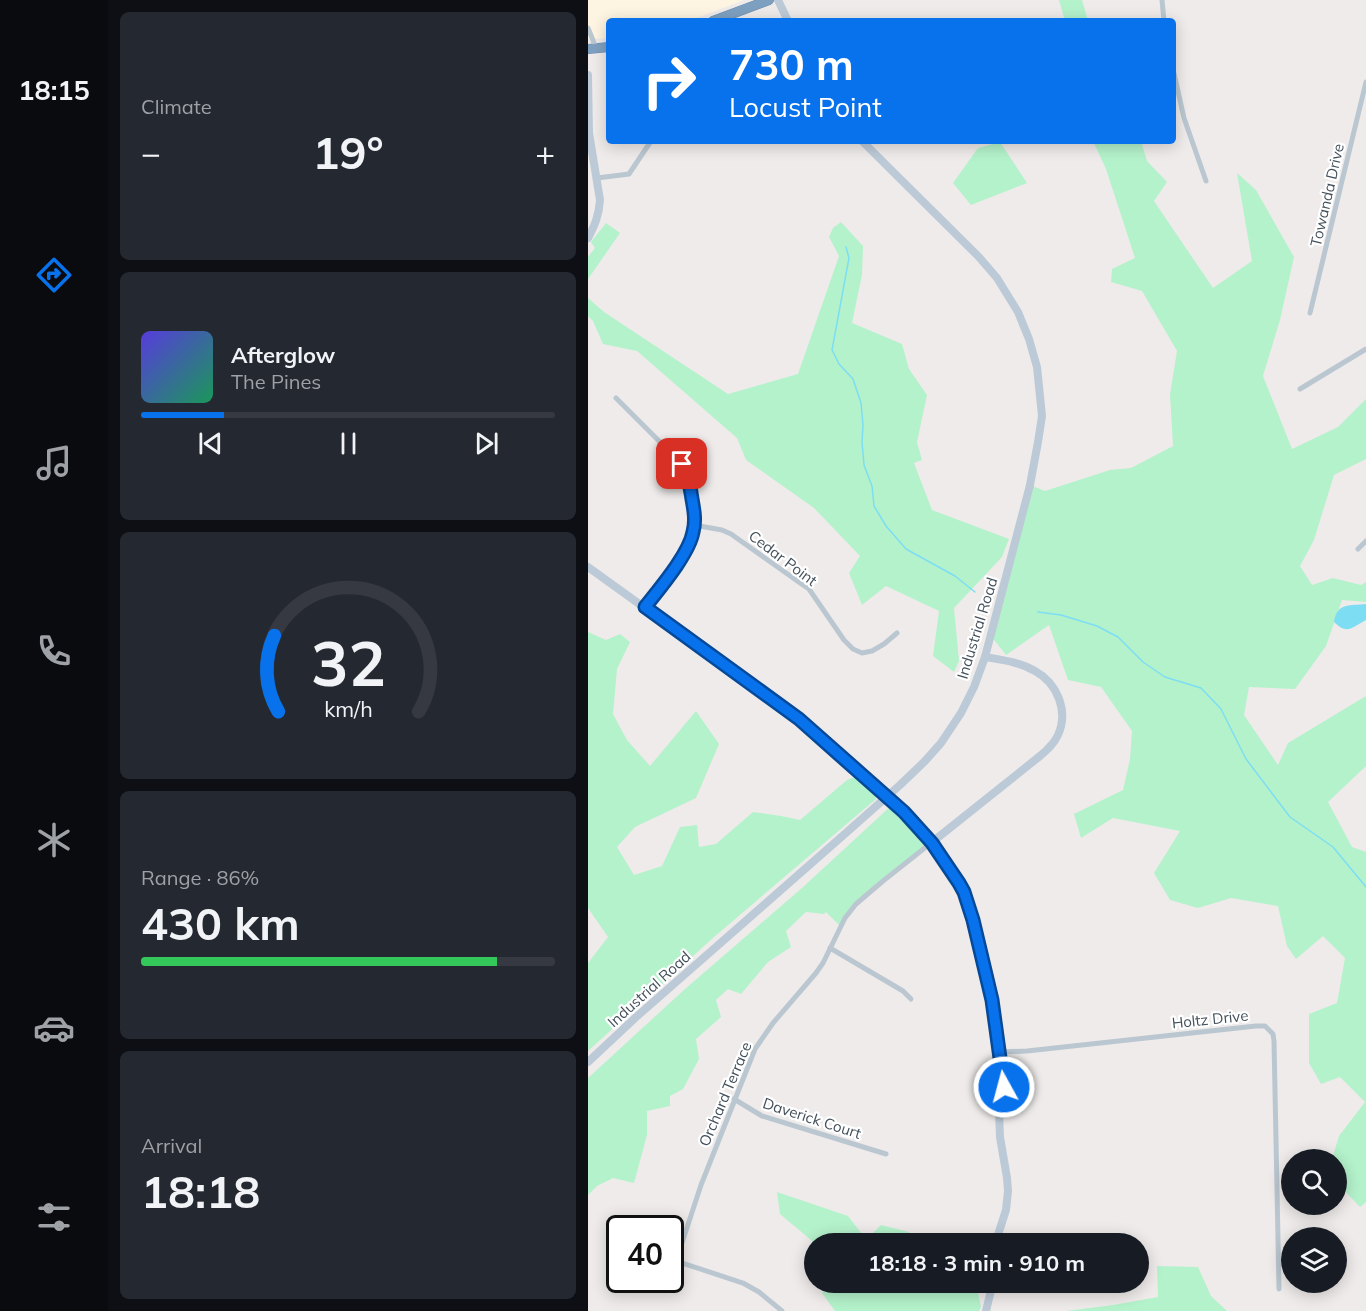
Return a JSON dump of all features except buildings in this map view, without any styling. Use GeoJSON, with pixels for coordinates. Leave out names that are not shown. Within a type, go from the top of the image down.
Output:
{"type":"FeatureCollection","features":[{"type":"Feature","properties":{"kind":"highway"},"geometry":{"type":"LineString","coordinates":[[721,18],[769,0]]}},
{"type":"Feature","properties":{"kind":"street"},"geometry":{"type":"LineString","coordinates":[[778,0],[787,18]]}},
{"type":"Feature","properties":{"kind":"street"},"geometry":{"type":"LineString","coordinates":[[1162,0],[1164,18]]}},
{"type":"Feature","properties":{"kind":"street"},"geometry":{"type":"LineString","coordinates":[[588,28],[592,48]]}},
{"type":"Feature","properties":{"kind":"street"},"geometry":{"type":"LineString","coordinates":[[588,75],[589,133],[600,210],[597,222],[588,238]]}},
{"type":"Feature","properties":{"kind":"street"},"geometry":{"type":"LineString","coordinates":[[1176,82],[1184,118],[1206,181]]}},
{"type":"Feature","properties":{"kind":"street","name":"Towanda Drive"},"geometry":{"type":"LineString","coordinates":[[1310,313],[1366,82]]}},
{"type":"Feature","properties":{"kind":"street"},"geometry":{"type":"LineString","coordinates":[[597,178],[629,174],[649,144]]}},
{"type":"Feature","properties":{"kind":"street","name":"Industrial Road"},"geometry":{"type":"LineString","coordinates":[[588,1062],[635,1017],[848,832],[925,761],[961,714],[985,657],[1030,485],[1038,442],[1042,416],[1037,367],[1018,312],[997,278],[978,256],[865,144]]}},
{"type":"Feature","properties":{"kind":"street"},"geometry":{"type":"LineString","coordinates":[[1300,389],[1366,349]]}},
{"type":"Feature","properties":{"kind":"street"},"geometry":{"type":"LineString","coordinates":[[616,398],[672,453],[686,470],[691,491],[694,525],[689,546],[645,607]]}},
{"type":"Feature","properties":{"kind":"street","name":"Cedar Point"},"geometry":{"type":"LineString","coordinates":[[694,525],[731,534],[803,585],[853,649],[862,653],[872,651],[897,633]]}},
{"type":"Feature","properties":{"kind":"street"},"geometry":{"type":"LineString","coordinates":[[1358,549],[1366,541]]}},
{"type":"Feature","properties":{"kind":"street"},"geometry":{"type":"LineString","coordinates":[[590,572],[645,607],[799,719],[904,812],[932,843],[959,883],[970,911],[987,976],[1004,1082],[999,1111],[999,1137],[1007,1178],[1008,1203],[998,1233]]}},
{"type":"Feature","properties":{"kind":"street"},"geometry":{"type":"LineString","coordinates":[[932,843],[1040,756],[1050,747],[1059,733],[1062,717],[1061,706],[1058,696],[1046,678],[1021,665],[985,657]]}},
{"type":"Feature","properties":{"kind":"street","name":"Orchard Terrace"},"geometry":{"type":"LineString","coordinates":[[684,1231],[755,1049],[773,1023],[816,973],[845,918],[856,904],[932,843]]}},
{"type":"Feature","properties":{"kind":"street"},"geometry":{"type":"LineString","coordinates":[[830,948],[903,991],[910,999]]}},
{"type":"Feature","properties":{"kind":"street","name":"Holtz Drive"},"geometry":{"type":"LineString","coordinates":[[1000,1052],[1265,1026],[1272,1034],[1274,1041],[1279,1288]]}},
{"type":"Feature","properties":{"kind":"street","name":"Daverick Court"},"geometry":{"type":"LineString","coordinates":[[734,1099],[762,1116],[886,1154]]}},
{"type":"Feature","properties":{"kind":"street","name":"Orchard Terrace"},"geometry":{"type":"LineString","coordinates":[[684,1264],[743,1283],[759,1292],[782,1311]]}},
{"type":"Feature","properties":{"kind":"street"},"geometry":{"type":"LineString","coordinates":[[986,1311],[990,1293]]}},
{"type":"Feature","properties":{"kind":"shaded area"},"geometry":{"type":"Polygon","coordinates":[[[588,0],[744,0],[697,18],[606,18],[606,38],[588,39],[588,0]]]}},
{"type":"Feature","properties":{"kind":"green space"},"geometry":{"type":"Polygon","coordinates":[[[1059,0],[1082,0],[1087,18],[1064,18],[1059,0]]]}},
{"type":"Feature","properties":{"kind":"green space"},"geometry":{"type":"Polygon","coordinates":[[[1001,144],[1027,183],[971,205],[953,183],[978,148],[1001,144]]]}},
{"type":"Feature","properties":{"kind":"green space"},"geometry":{"type":"Polygon","coordinates":[[[1094,144],[1142,144],[1147,161],[1167,182],[1154,201],[1213,288],[1252,261],[1237,173],[1256,190],[1294,257],[1280,320],[1263,376],[1292,449],[1338,427],[1366,399],[1366,459],[1334,475],[1314,540],[1300,566],[1312,585],[1333,578],[1361,585],[1366,582],[1366,602],[1342,600],[1326,646],[1295,689],[1249,687],[1244,715],[1278,765],[1288,743],[1366,696],[1366,766],[1328,802],[1352,847],[1366,852],[1366,1202],[1360,1207],[1347,1193],[1347,1149],[1335,1149],[1339,1136],[1365,1102],[1340,1077],[1321,1084],[1309,1063],[1309,1014],[1337,1003],[1345,958],[1323,936],[1296,959],[1287,946],[1278,906],[1231,898],[1198,908],[1170,900],[1154,873],[1180,831],[1113,818],[1081,838],[1074,814],[1123,790],[1130,759],[1132,731],[1101,687],[1068,680],[1049,625],[1006,655],[991,636],[1030,485],[1045,491],[1110,470],[1131,468],[1173,446],[1170,394],[1177,351],[1142,291],[1111,282],[1112,269],[1135,258],[1106,169],[1094,144]]]}},
{"type":"Feature","properties":{"kind":"green space"},"geometry":{"type":"Polygon","coordinates":[[[841,222],[863,246],[862,275],[852,323],[902,344],[909,369],[927,395],[917,442],[922,460],[914,463],[932,510],[1009,539],[1002,557],[954,608],[959,661],[954,672],[933,656],[939,611],[886,586],[862,605],[849,573],[860,556],[814,508],[746,460],[737,438],[637,351],[603,344],[593,321],[588,316],[588,298],[604,312],[728,394],[798,374],[839,256],[829,237],[833,228],[841,222]]]}},
{"type":"Feature","properties":{"kind":"green space"},"geometry":{"type":"Polygon","coordinates":[[[606,223],[620,233],[588,279],[588,257],[595,248],[591,242],[606,223]]]}},
{"type":"Feature","properties":{"kind":"green space"},"geometry":{"type":"Polygon","coordinates":[[[588,632],[606,640],[620,634],[630,642],[617,669],[613,714],[627,740],[650,766],[696,711],[719,744],[696,798],[635,827],[617,847],[634,875],[662,866],[680,827],[697,825],[699,847],[716,844],[753,812],[800,820],[847,780],[862,774],[870,782],[876,799],[714,937],[588,1051],[588,963],[608,937],[588,908],[588,632]]]}},
{"type":"Feature","properties":{"kind":"green space"},"geometry":{"type":"Polygon","coordinates":[[[893,804],[931,843],[863,897],[840,926],[826,912],[824,914],[806,912],[786,931],[791,947],[768,962],[741,994],[728,989],[716,1000],[721,1017],[696,1039],[699,1059],[683,1089],[670,1096],[670,1106],[647,1111],[647,1135],[634,1183],[613,1178],[597,1186],[588,1195],[588,1078],[893,804]]]}},
{"type":"Feature","properties":{"kind":"green space"},"geometry":{"type":"Polygon","coordinates":[[[777,1192],[848,1216],[861,1233],[804,1234],[780,1214],[777,1192]]]}},
{"type":"Feature","properties":{"kind":"green space"},"geometry":{"type":"Polygon","coordinates":[[[881,1225],[909,1233],[873,1233],[881,1225]]]}},
{"type":"Feature","properties":{"kind":"green space"},"geometry":{"type":"Polygon","coordinates":[[[1157,1266],[1198,1267],[1211,1296],[1227,1311],[1066,1311],[1158,1297],[1157,1266]]]}},
{"type":"Feature","properties":{"kind":"green space"},"geometry":{"type":"Polygon","coordinates":[[[822,1293],[978,1293],[981,1307],[979,1311],[835,1311],[822,1293]]]}},
{"type":"Feature","properties":{"kind":"water"},"geometry":{"type":"Polygon","coordinates":[[[1366,604],[1366,620],[1356,626],[1346,629],[1334,622],[1341,608],[1366,604]]]}},
{"type":"Feature","properties":{"kind":"waterway"},"geometry":{"type":"LineString","coordinates":[[846,247],[849,258],[832,350],[839,364],[853,379],[861,403],[864,465],[872,486],[874,506],[886,526],[906,549],[955,576],[975,592]]}},
{"type":"Feature","properties":{"kind":"waterway"},"geometry":{"type":"LineString","coordinates":[[1038,612],[1061,615],[1097,626],[1118,637],[1143,662],[1165,677],[1201,688],[1221,709],[1246,759],[1290,817],[1333,847],[1366,887]]}},
{"type":"Feature","properties":{"kind":"route"},"geometry":{"type":"LineString","coordinates":[[682,464],[689,478],[695,519],[693,532],[689,546],[645,607],[799,719],[904,812],[932,843],[964,892],[973,920],[992,1000],[1004,1087]]}}]}
